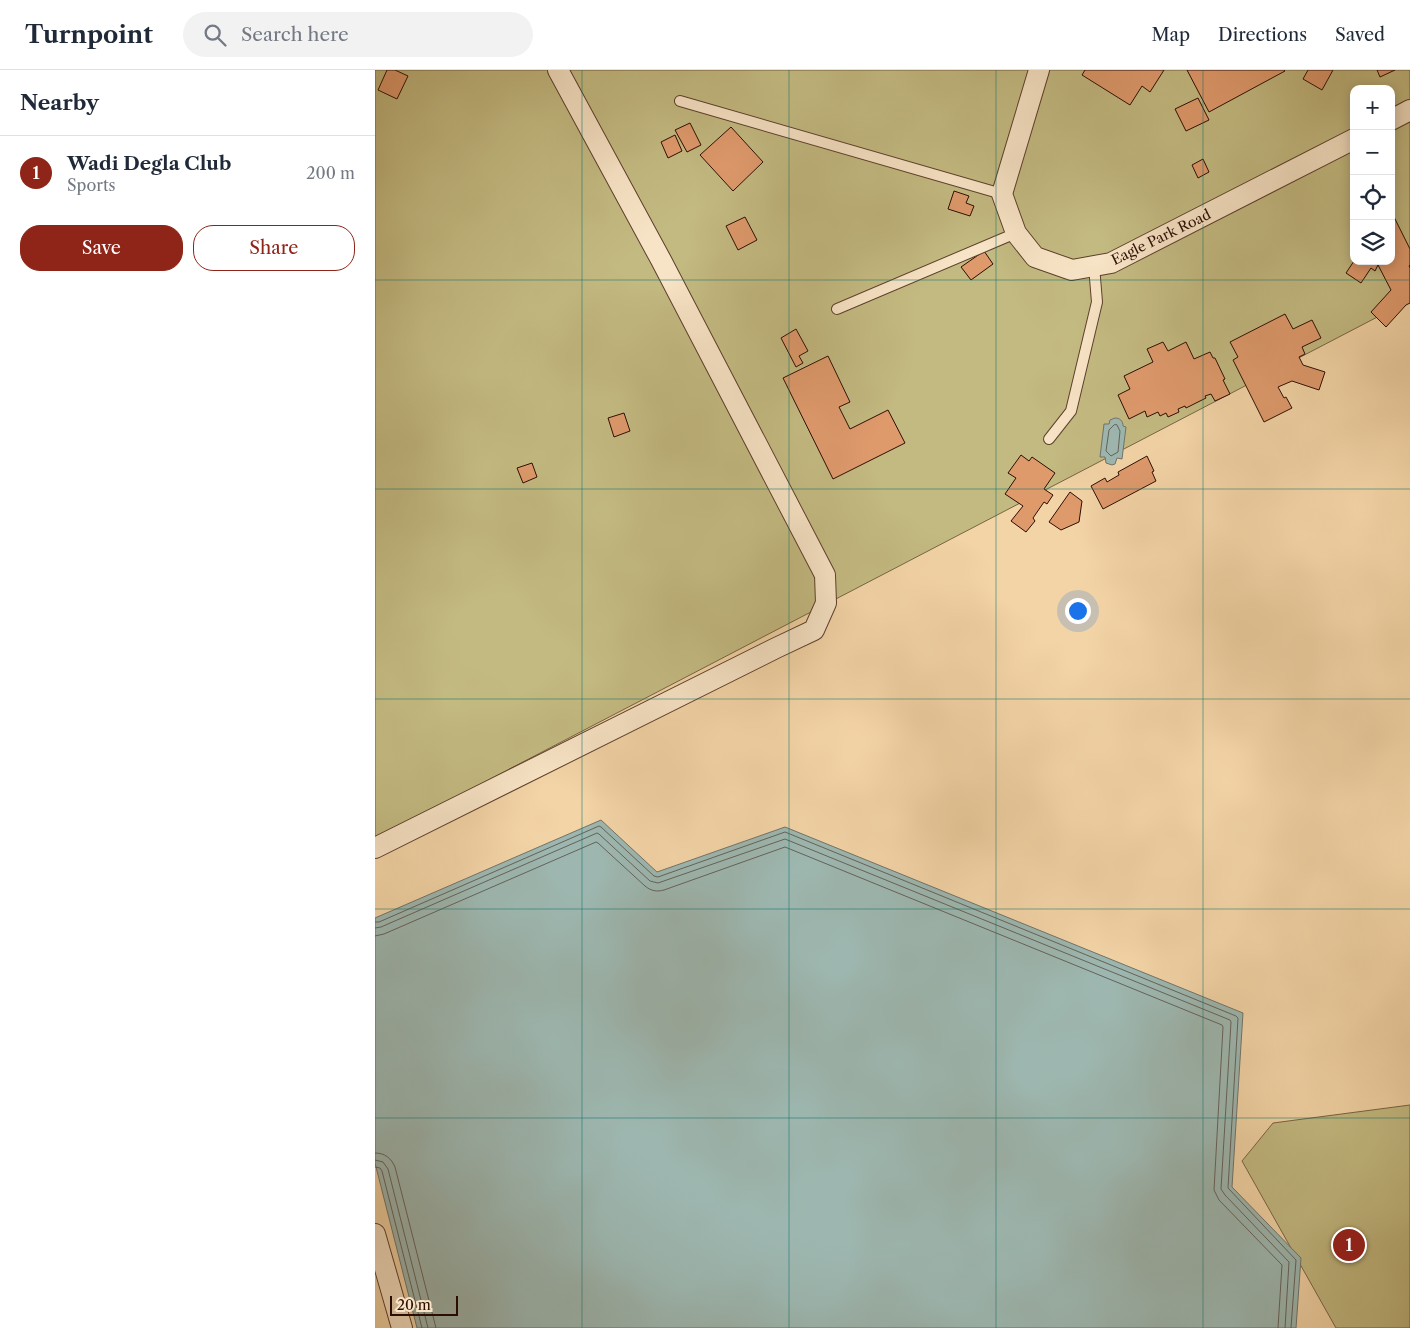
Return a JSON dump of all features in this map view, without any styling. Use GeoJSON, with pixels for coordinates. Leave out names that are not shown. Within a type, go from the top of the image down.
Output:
{"type":"FeatureCollection","features":[{"type":"Feature","properties":{"kind":"street"},"geometry":{"type":"LineString","coordinates":[[375,848],[814,630],[826,603],[825,575],[661,260],[558,70]]}},
{"type":"Feature","properties":{"kind":"street"},"geometry":{"type":"LineString","coordinates":[[1002,194],[1039,70]]}},
{"type":"Feature","properties":{"kind":"street"},"geometry":{"type":"LineString","coordinates":[[1395,118],[1410,110]]}},
{"type":"Feature","properties":{"kind":"street","name":"Eagle Park Road"},"geometry":{"type":"LineString","coordinates":[[1002,194],[1016,233],[1035,257],[1072,270],[1111,263],[1350,141]]}},
{"type":"Feature","properties":{"kind":"street"},"geometry":{"type":"LineString","coordinates":[[375,1234],[402,1328]]}},
{"type":"Feature","properties":{"kind":"lane"},"geometry":{"type":"LineString","coordinates":[[680,101],[1002,194]]}},
{"type":"Feature","properties":{"kind":"lane"},"geometry":{"type":"LineString","coordinates":[[837,309],[1016,233]]}},
{"type":"Feature","properties":{"kind":"lane"},"geometry":{"type":"LineString","coordinates":[[1049,439],[1071,411],[1097,302],[1095,266]]}},
{"type":"Feature","properties":{"kind":"shaded area"},"geometry":{"type":"Polygon","coordinates":[[[375,70],[1410,70],[1410,300],[375,839],[375,70]]]}},
{"type":"Feature","properties":{"kind":"shaded area"},"geometry":{"type":"Polygon","coordinates":[[[1410,1105],[1410,1328],[1336,1328],[1242,1161],[1273,1123],[1410,1105]]]}},
{"type":"Feature","properties":{"kind":"water"},"geometry":{"type":"Polygon","coordinates":[[[1115,418],[1121,420],[1123,426],[1126,427],[1122,459],[1117,458],[1115,464],[1112,465],[1106,463],[1105,457],[1100,457],[1104,424],[1109,424],[1110,420],[1115,418]]]}},
{"type":"Feature","properties":{"kind":"water"},"geometry":{"type":"Polygon","coordinates":[[[601,820],[657,872],[785,827],[1243,1013],[1232,1187],[1301,1258],[1296,1328],[417,1328],[375,1163],[375,918],[601,820]]]}},
{"type":"Feature","properties":{"kind":"building"},"geometry":{"type":"Polygon","coordinates":[[[387,70],[395,70],[408,76],[397,99],[378,90],[387,70]]]}},
{"type":"Feature","properties":{"kind":"building"},"geometry":{"type":"Polygon","coordinates":[[[1085,70],[1164,70],[1150,92],[1142,86],[1130,105],[1082,75],[1085,70]]]}},
{"type":"Feature","properties":{"kind":"building"},"geometry":{"type":"Polygon","coordinates":[[[1187,70],[1284,70],[1285,71],[1209,112],[1187,70]]]}},
{"type":"Feature","properties":{"kind":"building"},"geometry":{"type":"Polygon","coordinates":[[[1308,70],[1333,70],[1322,90],[1303,79],[1308,70]]]}},
{"type":"Feature","properties":{"kind":"building"},"geometry":{"type":"Polygon","coordinates":[[[1377,70],[1395,70],[1380,77],[1377,70]]]}},
{"type":"Feature","properties":{"kind":"building"},"geometry":{"type":"Polygon","coordinates":[[[1198,98],[1209,120],[1186,131],[1175,109],[1198,98]]]}},
{"type":"Feature","properties":{"kind":"building"},"geometry":{"type":"Polygon","coordinates":[[[690,123],[701,145],[687,152],[675,130],[690,123]]]}},
{"type":"Feature","properties":{"kind":"building"},"geometry":{"type":"Polygon","coordinates":[[[731,127],[763,162],[733,191],[700,155],[731,127]]]}},
{"type":"Feature","properties":{"kind":"building"},"geometry":{"type":"Polygon","coordinates":[[[675,135],[682,151],[668,158],[661,142],[675,135]]]}},
{"type":"Feature","properties":{"kind":"building"},"geometry":{"type":"Polygon","coordinates":[[[1203,159],[1209,172],[1198,178],[1192,165],[1203,159]]]}},
{"type":"Feature","properties":{"kind":"building"},"geometry":{"type":"Polygon","coordinates":[[[954,191],[969,196],[966,203],[974,206],[970,216],[948,209],[954,191]]]}},
{"type":"Feature","properties":{"kind":"building"},"geometry":{"type":"Polygon","coordinates":[[[745,217],[757,240],[738,250],[726,226],[745,217]]]}},
{"type":"Feature","properties":{"kind":"building"},"geometry":{"type":"Polygon","coordinates":[[[1395,219],[1410,249],[1410,303],[1386,327],[1371,312],[1391,290],[1378,265],[1395,265],[1395,219]]]}},
{"type":"Feature","properties":{"kind":"building"},"geometry":{"type":"Polygon","coordinates":[[[984,251],[993,264],[971,280],[961,267],[984,251]]]}},
{"type":"Feature","properties":{"kind":"building"},"geometry":{"type":"Polygon","coordinates":[[[1351,265],[1378,265],[1375,271],[1371,268],[1361,283],[1346,273],[1351,265]]]}},
{"type":"Feature","properties":{"kind":"building"},"geometry":{"type":"Polygon","coordinates":[[[1285,314],[1293,329],[1312,320],[1321,338],[1302,347],[1305,354],[1299,357],[1303,365],[1325,372],[1319,390],[1292,381],[1278,387],[1292,408],[1264,422],[1233,360],[1238,357],[1230,342],[1285,314]]]}},
{"type":"Feature","properties":{"kind":"building"},"geometry":{"type":"Polygon","coordinates":[[[796,329],[808,351],[799,356],[803,363],[796,367],[781,338],[796,329]]]}},
{"type":"Feature","properties":{"kind":"building"},"geometry":{"type":"Polygon","coordinates":[[[1163,342],[1168,351],[1186,342],[1194,359],[1210,352],[1225,379],[1223,380],[1230,394],[1215,401],[1211,394],[1205,396],[1206,398],[1186,408],[1185,406],[1178,409],[1179,412],[1168,417],[1166,413],[1160,416],[1158,412],[1147,417],[1145,411],[1129,419],[1118,395],[1130,389],[1124,376],[1153,362],[1147,349],[1163,342]]]}},
{"type":"Feature","properties":{"kind":"building"},"geometry":{"type":"Polygon","coordinates":[[[828,356],[850,402],[839,407],[850,429],[888,410],[905,443],[833,479],[783,378],[828,356]]]}},
{"type":"Feature","properties":{"kind":"building"},"geometry":{"type":"Polygon","coordinates":[[[624,413],[630,431],[614,437],[608,418],[624,413]]]}},
{"type":"Feature","properties":{"kind":"building"},"geometry":{"type":"Polygon","coordinates":[[[1021,455],[1029,461],[1032,457],[1055,473],[1044,489],[1053,495],[1047,504],[1044,502],[1033,518],[1035,521],[1026,532],[1011,521],[1023,506],[1005,494],[1016,478],[1008,473],[1021,455]]]}},
{"type":"Feature","properties":{"kind":"building"},"geometry":{"type":"Polygon","coordinates":[[[1147,456],[1154,471],[1152,472],[1156,481],[1103,509],[1091,486],[1105,478],[1107,482],[1119,475],[1118,472],[1147,456]]]}},
{"type":"Feature","properties":{"kind":"building"},"geometry":{"type":"Polygon","coordinates":[[[532,463],[537,477],[523,483],[517,468],[532,463]]]}},
{"type":"Feature","properties":{"kind":"building"},"geometry":{"type":"Polygon","coordinates":[[[1070,492],[1082,501],[1079,522],[1061,530],[1049,522],[1070,492]]]}},
{"type":"Feature","properties":{"kind":"place","name":"Wadi Degla Club"},"geometry":{"type":"Point","coordinates":[1349,1245]}}]}
